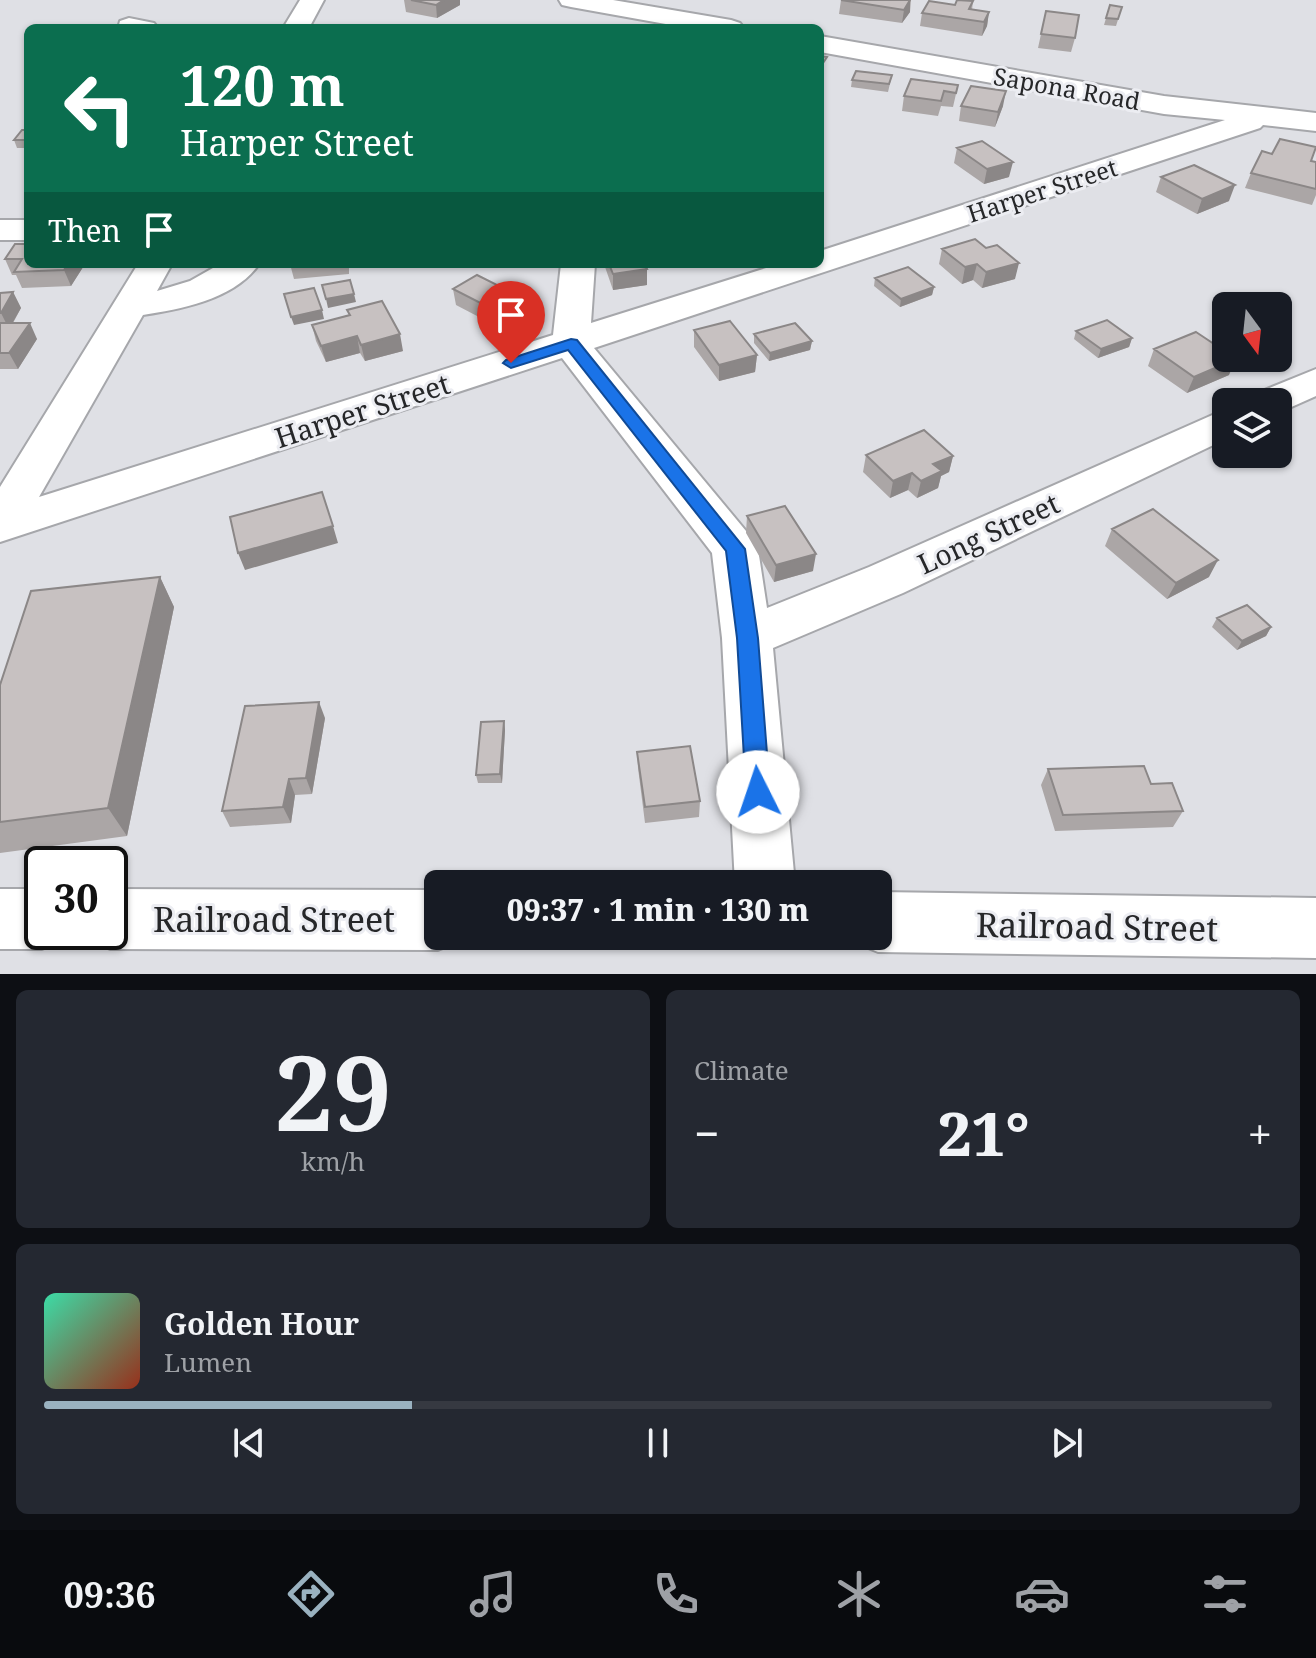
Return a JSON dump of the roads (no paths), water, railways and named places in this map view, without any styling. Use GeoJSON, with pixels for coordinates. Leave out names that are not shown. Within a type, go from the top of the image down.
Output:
{"type":"FeatureCollection","features":[{"type":"Feature","properties":{"kind":"street"},"geometry":{"type":"LineString","coordinates":[[298,24],[312,0]]}},
{"type":"Feature","properties":{"kind":"street"},"geometry":{"type":"LineString","coordinates":[[571,0],[599,16],[690,24]]}},
{"type":"Feature","properties":{"kind":"street"},"geometry":{"type":"LineString","coordinates":[[708,0],[722,24]]}},
{"type":"Feature","properties":{"kind":"street","name":"Sapona Road"},"geometry":{"type":"LineString","coordinates":[[824,45],[1123,98],[1291,120]]}},
{"type":"Feature","properties":{"kind":"street"},"geometry":{"type":"LineString","coordinates":[[1291,120],[1316,144]]}},
{"type":"Feature","properties":{"kind":"street","name":"Harper Street"},"geometry":{"type":"LineString","coordinates":[[824,261],[1291,120]]}},
{"type":"Feature","properties":{"kind":"street"},"geometry":{"type":"LineString","coordinates":[[0,230],[24,230]]}},
{"type":"Feature","properties":{"kind":"street"},"geometry":{"type":"LineString","coordinates":[[0,526],[152,268]]}},
{"type":"Feature","properties":{"kind":"street"},"geometry":{"type":"LineString","coordinates":[[128,306],[160,303],[189,295],[217,282],[236,268]]}},
{"type":"Feature","properties":{"kind":"street"},"geometry":{"type":"LineString","coordinates":[[578,268],[571,344],[735,549],[747,638],[764,870]]}},
{"type":"Feature","properties":{"kind":"street","name":"Harper Street"},"geometry":{"type":"LineString","coordinates":[[0,526],[803,268]]}},
{"type":"Feature","properties":{"kind":"street"},"geometry":{"type":"LineString","coordinates":[[1292,392],[1316,381]]}},
{"type":"Feature","properties":{"kind":"street","name":"Long Street"},"geometry":{"type":"LineString","coordinates":[[747,638],[886,580],[1212,429]]}},
{"type":"Feature","properties":{"kind":"street"},"geometry":{"type":"LineString","coordinates":[[0,919],[24,919]]}},
{"type":"Feature","properties":{"kind":"street","name":"Railroad Street"},"geometry":{"type":"LineString","coordinates":[[128,919],[424,920]]}},
{"type":"Feature","properties":{"kind":"street","name":"Railroad Street"},"geometry":{"type":"LineString","coordinates":[[892,922],[1316,928]]}}]}
